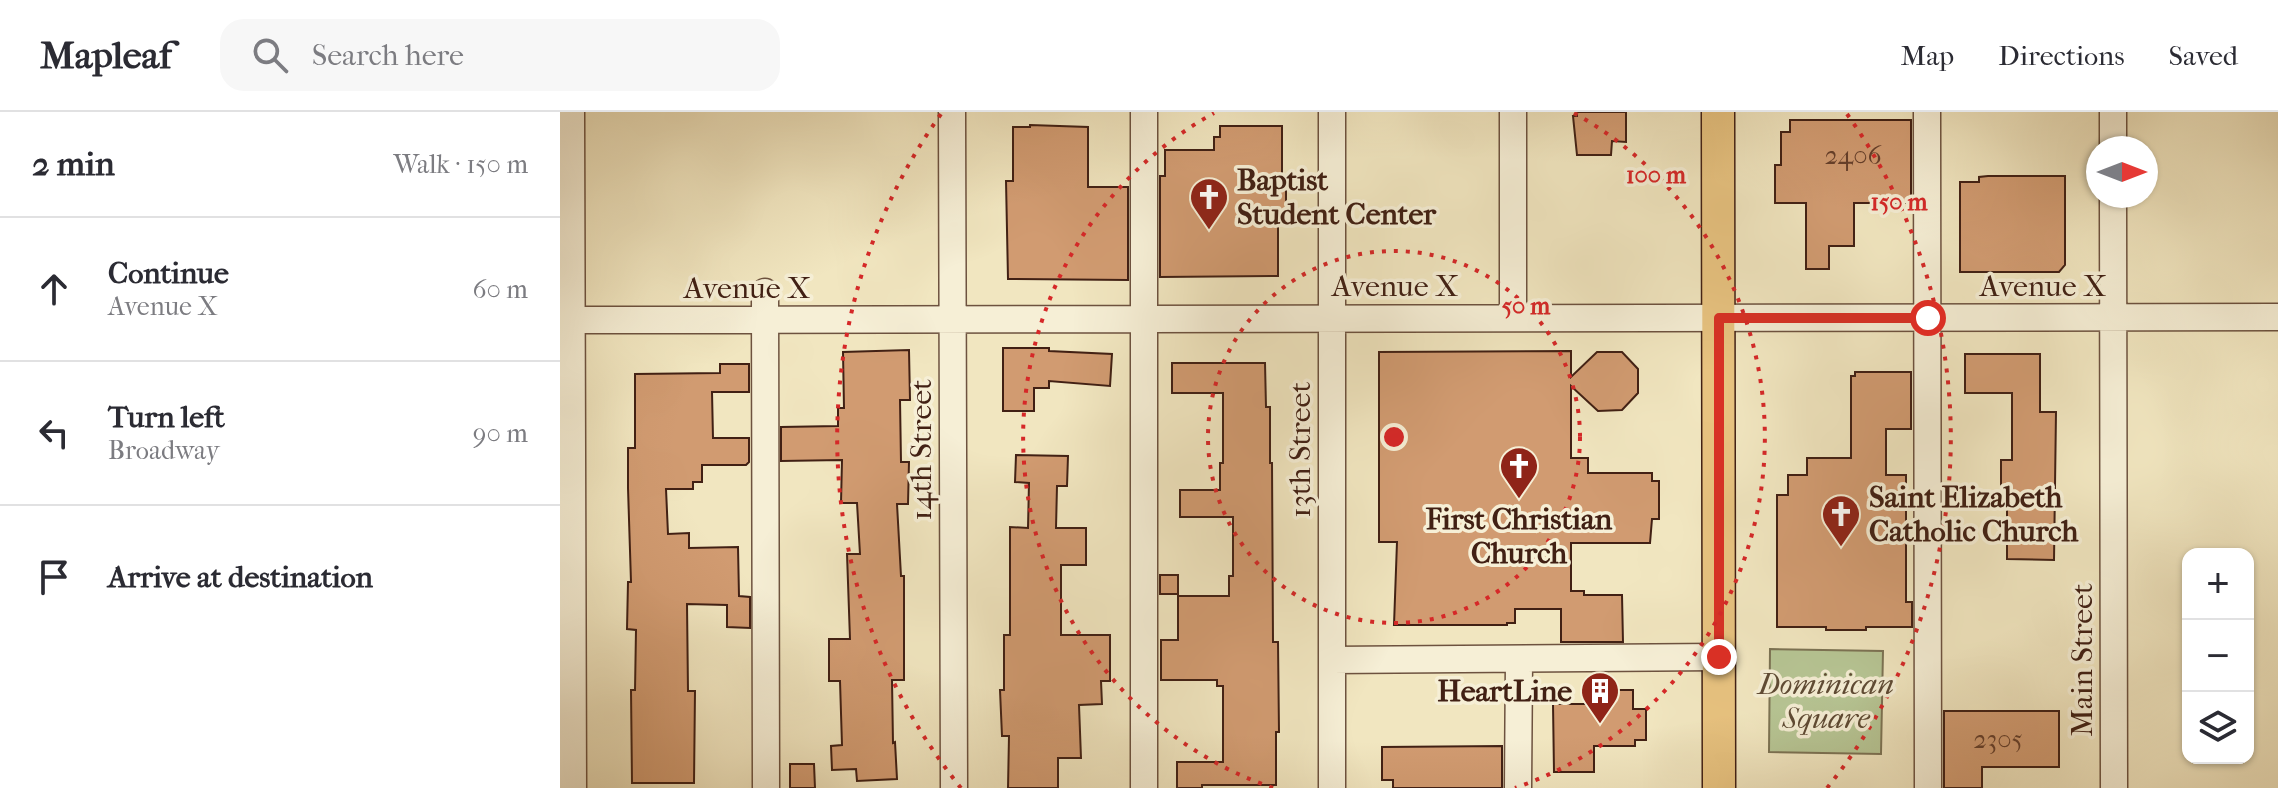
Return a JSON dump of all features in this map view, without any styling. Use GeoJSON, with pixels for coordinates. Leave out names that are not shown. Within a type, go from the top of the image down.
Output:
{"type":"FeatureCollection","features":[{"type":"Feature","properties":{"kind":"main road"},"geometry":{"type":"LineString","coordinates":[[1718,112],[1719,788]]}},
{"type":"Feature","properties":{"kind":"street"},"geometry":{"type":"LineString","coordinates":[[571,112],[566,320],[573,788]]}},
{"type":"Feature","properties":{"kind":"street","name":"14th Street"},"geometry":{"type":"LineString","coordinates":[[952,112],[954,788]]}},
{"type":"Feature","properties":{"kind":"street"},"geometry":{"type":"LineString","coordinates":[[1144,112],[1144,788]]}},
{"type":"Feature","properties":{"kind":"street","name":"13th Street"},"geometry":{"type":"LineString","coordinates":[[1332,112],[1332,788]]}},
{"type":"Feature","properties":{"kind":"street"},"geometry":{"type":"LineString","coordinates":[[1513,112],[1513,318]]}},
{"type":"Feature","properties":{"kind":"street"},"geometry":{"type":"LineString","coordinates":[[1927,112],[1928,788]]}},
{"type":"Feature","properties":{"kind":"street"},"geometry":{"type":"LineString","coordinates":[[2113,112],[2113,136]]}},
{"type":"Feature","properties":{"kind":"street","name":"Main Street"},"geometry":{"type":"LineString","coordinates":[[2113,208],[2114,788]]}},
{"type":"Feature","properties":{"kind":"street"},"geometry":{"type":"LineString","coordinates":[[765,292],[766,788]]}},
{"type":"Feature","properties":{"kind":"street","name":"Avenue X"},"geometry":{"type":"LineString","coordinates":[[566,320],[2278,317]]}},
{"type":"Feature","properties":{"kind":"street"},"geometry":{"type":"LineString","coordinates":[[1332,660],[1719,657]]}},
{"type":"Feature","properties":{"kind":"street"},"geometry":{"type":"LineString","coordinates":[[1518,788],[1519,660]]}},
{"type":"Feature","properties":{"kind":"green space","name":"Dominican Square"},"geometry":{"type":"Polygon","coordinates":[[[1770,649],[1883,651],[1881,754],[1769,752],[1770,649]]]}},
{"type":"Feature","properties":{"kind":"building"},"geometry":{"type":"Polygon","coordinates":[[[1577,112],[1626,112],[1626,142],[1612,141],[1611,155],[1577,155],[1573,116],[1577,116],[1577,112]]]}},
{"type":"Feature","properties":{"kind":"building"},"geometry":{"type":"Polygon","coordinates":[[[1790,120],[1911,120],[1911,203],[1854,203],[1854,246],[1829,246],[1829,269],[1806,269],[1806,203],[1775,203],[1775,165],[1781,165],[1781,132],[1790,132],[1790,120]]]}},
{"type":"Feature","properties":{"kind":"building","name":"Baptist Student Center"},"geometry":{"type":"Polygon","coordinates":[[[1220,126],[1282,126],[1286,216],[1278,217],[1278,276],[1160,277],[1160,176],[1165,176],[1165,150],[1214,150],[1214,137],[1220,137],[1220,126]]]}},
{"type":"Feature","properties":{"kind":"building"},"geometry":{"type":"Polygon","coordinates":[[[1013,127],[1088,127],[1088,187],[1128,187],[1128,280],[1008,279],[1006,181],[1013,181],[1013,127]]]}},
{"type":"Feature","properties":{"kind":"building"},"geometry":{"type":"Polygon","coordinates":[[[2065,176],[2065,265],[2059,272],[1960,272],[1960,182],[1979,182],[1979,177],[2065,176]]]}},
{"type":"Feature","properties":{"kind":"building"},"geometry":{"type":"Polygon","coordinates":[[[1003,348],[1049,348],[1049,351],[1112,354],[1110,386],[1049,381],[1049,388],[1034,388],[1034,411],[1003,411],[1003,348]]]}},
{"type":"Feature","properties":{"kind":"building"},"geometry":{"type":"Polygon","coordinates":[[[909,350],[910,400],[900,400],[901,462],[909,462],[908,504],[897,504],[901,576],[904,576],[904,680],[892,680],[897,779],[857,781],[856,769],[832,770],[831,746],[842,745],[840,681],[829,681],[829,639],[850,639],[847,554],[860,554],[857,503],[841,503],[842,460],[781,461],[781,427],[838,426],[838,408],[844,408],[843,352],[909,350]]]}},
{"type":"Feature","properties":{"kind":"building","name":"First Christian Church"},"geometry":{"type":"Polygon","coordinates":[[[1571,351],[1571,377],[1597,352],[1622,352],[1638,369],[1638,393],[1622,410],[1598,411],[1571,386],[1571,458],[1588,458],[1588,473],[1652,473],[1652,481],[1659,481],[1659,519],[1652,519],[1650,543],[1571,543],[1571,591],[1584,591],[1584,595],[1622,595],[1623,642],[1561,642],[1561,609],[1515,609],[1515,623],[1507,625],[1394,625],[1397,542],[1379,542],[1379,352],[1571,351]]]}},
{"type":"Feature","properties":{"kind":"building"},"geometry":{"type":"Polygon","coordinates":[[[1965,354],[2040,354],[2040,412],[2056,412],[2054,560],[2007,559],[2007,502],[2001,502],[2001,460],[2012,460],[2012,393],[1965,393],[1965,354]]]}},
{"type":"Feature","properties":{"kind":"building"},"geometry":{"type":"Polygon","coordinates":[[[1172,363],[1265,363],[1272,463],[1273,642],[1278,642],[1276,785],[1177,788],[1177,762],[1223,762],[1223,686],[1217,686],[1217,680],[1161,680],[1161,640],[1178,640],[1178,596],[1229,596],[1229,576],[1233,576],[1233,517],[1180,517],[1180,490],[1220,490],[1223,393],[1172,393],[1172,363]]]}},
{"type":"Feature","properties":{"kind":"building"},"geometry":{"type":"Polygon","coordinates":[[[720,364],[749,364],[749,392],[712,392],[713,438],[749,438],[749,462],[746,465],[702,465],[702,482],[693,482],[693,489],[666,489],[668,534],[689,533],[689,548],[738,547],[739,596],[750,597],[750,628],[727,627],[727,605],[687,604],[688,691],[695,691],[694,783],[632,783],[631,690],[635,690],[636,630],[627,629],[628,582],[631,582],[628,448],[635,448],[635,374],[720,373],[720,364]]]}},
{"type":"Feature","properties":{"kind":"building","name":"Saint Elizabeth Catholic Church"},"geometry":{"type":"Polygon","coordinates":[[[1855,372],[1911,372],[1911,429],[1886,429],[1886,475],[1906,475],[1906,602],[1912,602],[1912,627],[1826,630],[1826,627],[1777,627],[1777,495],[1788,495],[1788,475],[1807,475],[1807,458],[1851,458],[1851,376],[1855,376],[1855,372]]]}},
{"type":"Feature","properties":{"kind":"building"},"geometry":{"type":"Polygon","coordinates":[[[1016,455],[1068,456],[1067,486],[1057,486],[1056,528],[1086,528],[1086,565],[1061,565],[1061,635],[1110,635],[1110,681],[1101,681],[1102,704],[1079,705],[1081,758],[1058,758],[1058,788],[1008,788],[1009,736],[1002,736],[1000,690],[1004,690],[1004,635],[1010,635],[1010,527],[1028,528],[1029,483],[1015,482],[1016,455]]]}},
{"type":"Feature","properties":{"kind":"building"},"geometry":{"type":"Polygon","coordinates":[[[1160,575],[1178,575],[1178,594],[1160,594],[1160,575]]]}},
{"type":"Feature","properties":{"kind":"building","name":"HeartLine"},"geometry":{"type":"Polygon","coordinates":[[[1609,690],[1633,690],[1633,709],[1646,709],[1646,740],[1635,740],[1635,746],[1594,746],[1594,772],[1554,772],[1553,704],[1609,704],[1609,690]]]}},
{"type":"Feature","properties":{"kind":"building"},"geometry":{"type":"Polygon","coordinates":[[[1944,711],[2059,711],[2059,767],[1982,767],[1982,788],[1944,788],[1944,711]]]}},
{"type":"Feature","properties":{"kind":"building"},"geometry":{"type":"Polygon","coordinates":[[[1502,746],[1502,788],[1393,788],[1393,780],[1382,780],[1382,747],[1502,746]]]}},
{"type":"Feature","properties":{"kind":"building"},"geometry":{"type":"Polygon","coordinates":[[[790,764],[814,764],[815,788],[790,788],[790,764]]]}},
{"type":"Feature","properties":{"kind":"place","name":"Baptist Student Center"},"geometry":{"type":"Point","coordinates":[1209,231]}},
{"type":"Feature","properties":{"kind":"place","name":"First Christian Church"},"geometry":{"type":"Point","coordinates":[1519,500]}},
{"type":"Feature","properties":{"kind":"place","name":"Saint Elizabeth Catholic Church"},"geometry":{"type":"Point","coordinates":[1841,548]}},
{"type":"Feature","properties":{"kind":"place","name":"HeartLine"},"geometry":{"type":"Point","coordinates":[1600,725]}},
{"type":"Feature","properties":{"kind":"route"},"geometry":{"type":"LineString","coordinates":[[1719,657],[1719,318],[1928,318]]}}]}
